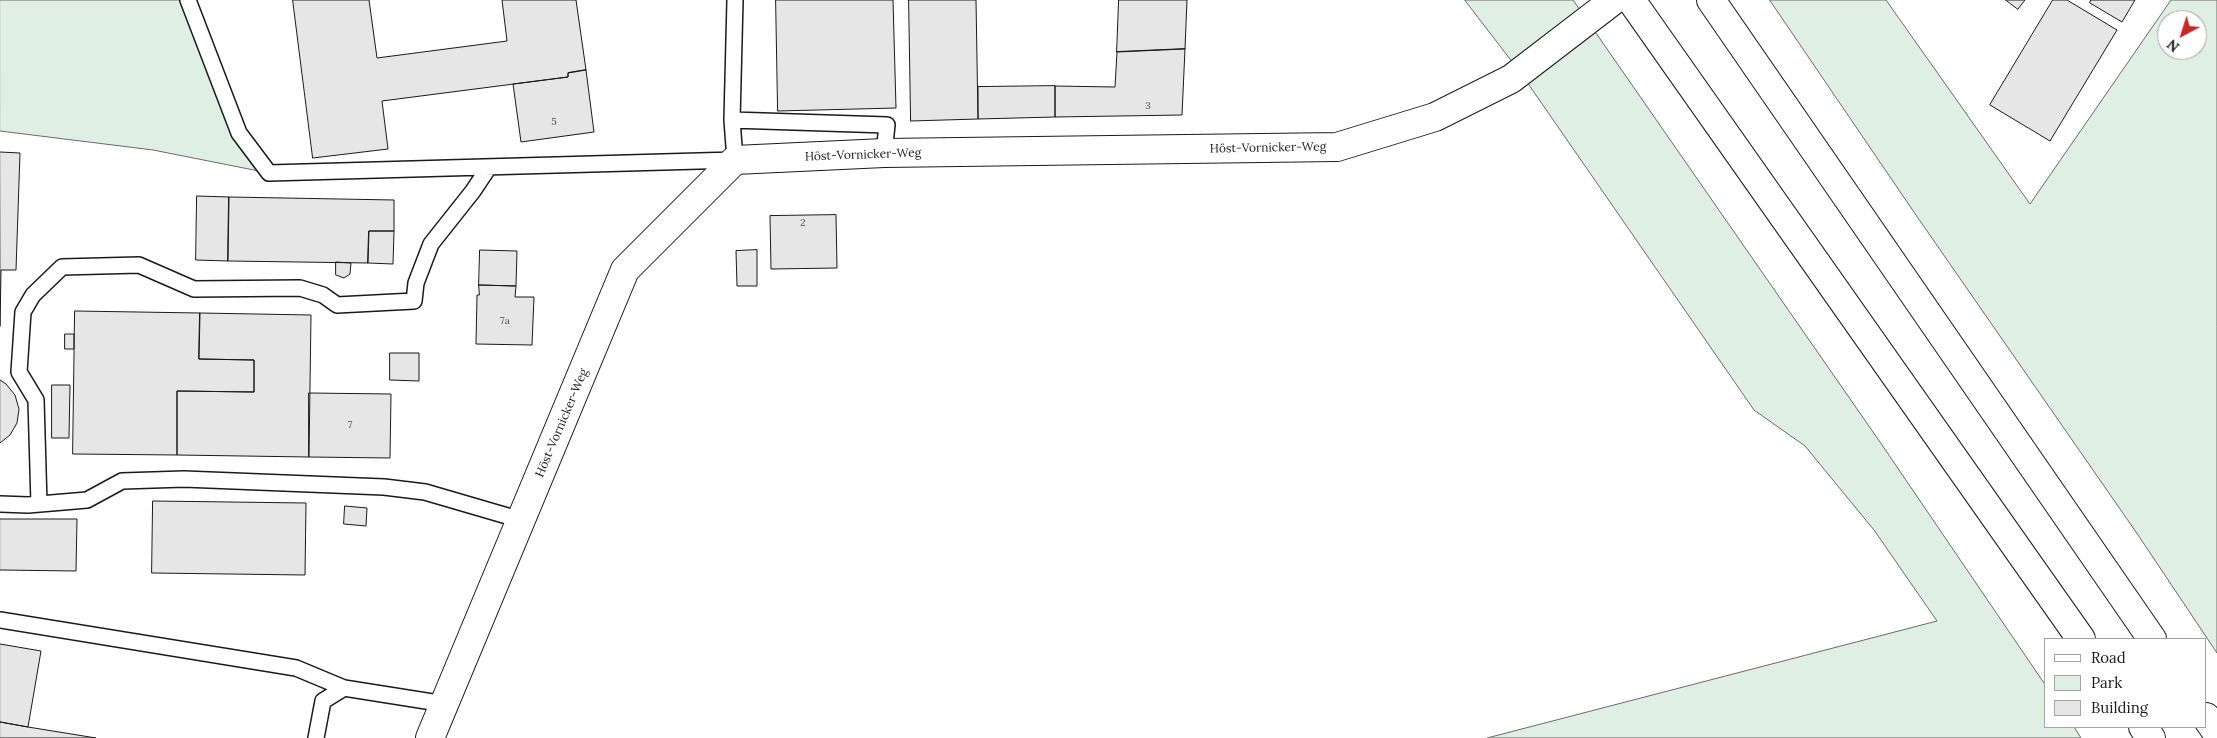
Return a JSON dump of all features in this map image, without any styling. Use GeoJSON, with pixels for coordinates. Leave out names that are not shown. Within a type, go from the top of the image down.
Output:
{"type":"FeatureCollection","features":[{"type":"Feature","properties":{"kind":"main road","name":"Höst-Vornicker-Weg"},"geometry":{"type":"LineString","coordinates":[[430,738],[625,270],[735,160],[884,153],[1337,147],[1434,118],[1511,80],[1614,0]]}},
{"type":"Feature","properties":{"kind":"main road"},"geometry":{"type":"LineString","coordinates":[[1631,0],[2081,638]]}},
{"type":"Feature","properties":{"kind":"main road"},"geometry":{"type":"LineString","coordinates":[[1715,6],[2151,638]]}},
{"type":"Feature","properties":{"kind":"main road"},"geometry":{"type":"LineString","coordinates":[[2207,718],[2217,733]]}},
{"type":"Feature","properties":{"kind":"lane"},"geometry":{"type":"LineString","coordinates":[[188,0],[239,133],[269,173],[735,160],[732,120],[735,0]]}},
{"type":"Feature","properties":{"kind":"lane"},"geometry":{"type":"LineString","coordinates":[[732,120],[887,125],[884,153]]}},
{"type":"Feature","properties":{"kind":"lane"},"geometry":{"type":"LineString","coordinates":[[39,504],[36,400],[20,372],[22,312],[33,295],[62,267],[139,265],[194,289],[300,288],[323,295],[337,305],[414,301],[416,283],[431,244],[489,167]]}},
{"type":"Feature","properties":{"kind":"lane"},"geometry":{"type":"LineString","coordinates":[[0,504],[39,504],[87,500],[122,481],[184,479],[384,488],[425,492],[522,520]]}},
{"type":"Feature","properties":{"kind":"lane"},"geometry":{"type":"LineString","coordinates":[[0,620],[296,668],[344,688],[445,704]]}},
{"type":"Feature","properties":{"kind":"lane"},"geometry":{"type":"LineString","coordinates":[[316,738],[323,701],[344,688]]}},
{"type":"Feature","properties":{"kind":"green space"},"geometry":{"type":"Polygon","coordinates":[[[0,0],[188,0],[239,133],[269,173],[153,150],[0,131],[0,0]]]}},
{"type":"Feature","properties":{"kind":"green space"},"geometry":{"type":"Polygon","coordinates":[[[1465,0],[1573,0],[1880,442],[2044,683],[2044,728],[2075,728],[2081,738],[1487,738],[1937,621],[1874,530],[1805,446],[1754,410],[1520,72],[1465,0]]]}},
{"type":"Feature","properties":{"kind":"green space"},"geometry":{"type":"Polygon","coordinates":[[[1770,0],[1886,0],[2030,204],[2157,20],[2157,60],[2207,60],[2207,10],[2164,10],[2171,0],[2217,0],[2217,653],[1770,0]]]}},
{"type":"Feature","properties":{"kind":"building"},"geometry":{"type":"Polygon","coordinates":[[[293,0],[369,0],[377,58],[507,41],[502,0],[576,0],[586,70],[568,73],[568,77],[382,101],[388,149],[313,158],[293,0]]]}},
{"type":"Feature","properties":{"kind":"building"},"geometry":{"type":"Polygon","coordinates":[[[776,0],[893,0],[896,108],[778,111],[776,0]]]}},
{"type":"Feature","properties":{"kind":"building"},"geometry":{"type":"Polygon","coordinates":[[[909,0],[976,0],[978,119],[911,121],[909,0]]]}},
{"type":"Feature","properties":{"kind":"building"},"geometry":{"type":"Polygon","coordinates":[[[1119,0],[1187,0],[1185,49],[1117,52],[1119,0]]]}},
{"type":"Feature","properties":{"kind":"building"},"geometry":{"type":"Polygon","coordinates":[[[2006,0],[2025,0],[2018,9],[2006,0]]]}},
{"type":"Feature","properties":{"kind":"building"},"geometry":{"type":"Polygon","coordinates":[[[2053,0],[2067,0],[2117,30],[2050,141],[1990,105],[2053,0]]]}},
{"type":"Feature","properties":{"kind":"building"},"geometry":{"type":"Polygon","coordinates":[[[2091,0],[2135,0],[2122,22],[2090,3],[2091,0]]]}},
{"type":"Feature","properties":{"kind":"building"},"geometry":{"type":"Polygon","coordinates":[[[1185,49],[1182,115],[1055,117],[1055,86],[1115,87],[1117,52],[1185,49]]]}},
{"type":"Feature","properties":{"kind":"building"},"geometry":{"type":"Polygon","coordinates":[[[586,70],[594,132],[521,142],[513,84],[568,77],[568,73],[586,70]]]}},
{"type":"Feature","properties":{"kind":"building"},"geometry":{"type":"Polygon","coordinates":[[[1055,86],[1055,117],[978,119],[978,87],[1055,86]]]}},
{"type":"Feature","properties":{"kind":"building"},"geometry":{"type":"Polygon","coordinates":[[[0,152],[20,153],[16,270],[1,270],[0,326],[0,152]]]}},
{"type":"Feature","properties":{"kind":"building"},"geometry":{"type":"Polygon","coordinates":[[[197,196],[229,197],[228,261],[196,260],[197,196]]]}},
{"type":"Feature","properties":{"kind":"building"},"geometry":{"type":"Polygon","coordinates":[[[229,197],[394,200],[394,231],[369,231],[368,263],[228,261],[229,197]]]}},
{"type":"Feature","properties":{"kind":"building"},"geometry":{"type":"Polygon","coordinates":[[[836,215],[837,268],[771,269],[770,216],[836,215]]]}},
{"type":"Feature","properties":{"kind":"building"},"geometry":{"type":"Polygon","coordinates":[[[369,231],[394,231],[393,264],[368,263],[369,231]]]}},
{"type":"Feature","properties":{"kind":"building"},"geometry":{"type":"Polygon","coordinates":[[[480,250],[517,251],[516,286],[479,285],[480,250]]]}},
{"type":"Feature","properties":{"kind":"building"},"geometry":{"type":"Polygon","coordinates":[[[757,250],[757,286],[737,286],[736,251],[757,250]]]}},
{"type":"Feature","properties":{"kind":"building"},"geometry":{"type":"Polygon","coordinates":[[[336,262],[351,263],[350,274],[344,278],[336,275],[336,262]]]}},
{"type":"Feature","properties":{"kind":"building"},"geometry":{"type":"Polygon","coordinates":[[[479,285],[516,286],[515,297],[534,297],[532,345],[476,344],[479,285]]]}},
{"type":"Feature","properties":{"kind":"building"},"geometry":{"type":"Polygon","coordinates":[[[75,311],[200,313],[199,359],[254,360],[254,392],[177,391],[177,455],[73,454],[75,311]]]}},
{"type":"Feature","properties":{"kind":"building"},"geometry":{"type":"Polygon","coordinates":[[[200,313],[311,315],[309,457],[177,455],[177,391],[254,392],[254,360],[199,359],[200,313]]]}},
{"type":"Feature","properties":{"kind":"building"},"geometry":{"type":"Polygon","coordinates":[[[65,334],[74,334],[74,349],[65,349],[65,334]]]}},
{"type":"Feature","properties":{"kind":"building"},"geometry":{"type":"Polygon","coordinates":[[[390,353],[419,353],[419,381],[390,380],[390,353]]]}},
{"type":"Feature","properties":{"kind":"building"},"geometry":{"type":"Polygon","coordinates":[[[0,380],[15,395],[19,409],[17,423],[10,435],[0,443],[0,380]]]}},
{"type":"Feature","properties":{"kind":"building"},"geometry":{"type":"Polygon","coordinates":[[[52,385],[70,385],[69,438],[52,438],[52,385]]]}},
{"type":"Feature","properties":{"kind":"building"},"geometry":{"type":"Polygon","coordinates":[[[309,393],[391,394],[390,458],[309,457],[309,393]]]}},
{"type":"Feature","properties":{"kind":"building"},"geometry":{"type":"Polygon","coordinates":[[[153,501],[306,503],[305,575],[152,573],[153,501]]]}},
{"type":"Feature","properties":{"kind":"building"},"geometry":{"type":"Polygon","coordinates":[[[345,506],[367,508],[366,526],[344,524],[345,506]]]}},
{"type":"Feature","properties":{"kind":"building"},"geometry":{"type":"Polygon","coordinates":[[[0,519],[77,519],[76,571],[0,570],[0,519]]]}},
{"type":"Feature","properties":{"kind":"building"},"geometry":{"type":"Polygon","coordinates":[[[0,644],[41,651],[28,727],[0,722],[0,644]]]}},
{"type":"Feature","properties":{"kind":"building"},"geometry":{"type":"Polygon","coordinates":[[[0,722],[28,727],[96,738],[0,738],[0,722]]]}}]}
